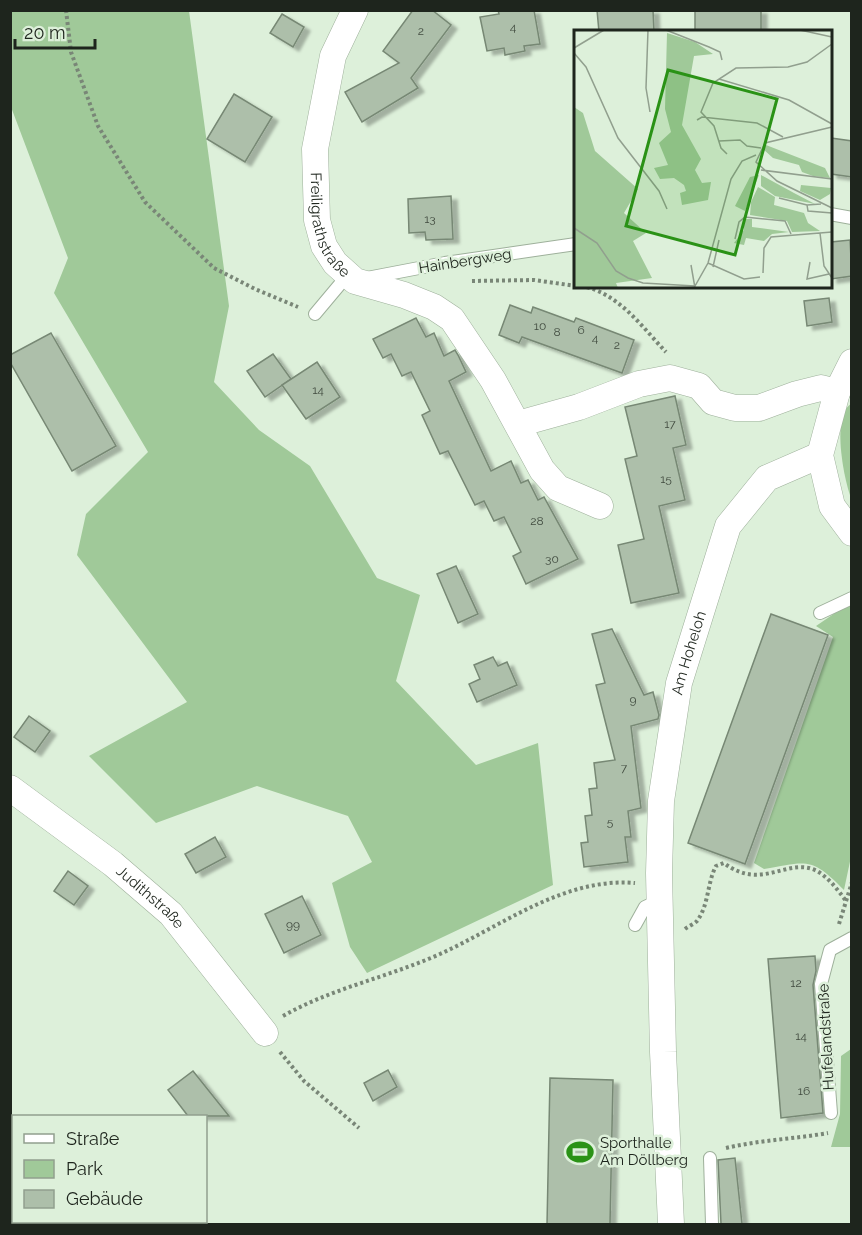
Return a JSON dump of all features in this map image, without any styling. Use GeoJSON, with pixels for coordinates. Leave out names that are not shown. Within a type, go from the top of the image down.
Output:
{"type":"FeatureCollection","features":[{"type":"Feature","properties":{"kind":"street","name":"Freiligrathstraße"},"geometry":{"type":"LineString","coordinates":[[355,10],[333,56],[315,149],[317,220],[324,246],[335,264],[355,281],[404,294],[452,319],[493,380],[542,470],[558,488],[600,506]]}},
{"type":"Feature","properties":{"kind":"street"},"geometry":{"type":"LineString","coordinates":[[852,362],[837,392],[820,455],[832,506],[852,533]]}},
{"type":"Feature","properties":{"kind":"street"},"geometry":{"type":"LineString","coordinates":[[518,424],[579,407],[639,384],[670,378],[699,386],[713,402],[735,408],[759,408],[821,388],[837,392]]}},
{"type":"Feature","properties":{"kind":"street","name":"Am Hoheloh"},"geometry":{"type":"LineString","coordinates":[[671,1224],[659,873],[661,801],[679,683],[728,526],[767,478],[820,455]]}},
{"type":"Feature","properties":{"kind":"street","name":"Judithstraße"},"geometry":{"type":"LineString","coordinates":[[10,788],[113,864],[171,914],[265,1033]]}},
{"type":"Feature","properties":{"kind":"lane"},"geometry":{"type":"LineString","coordinates":[[832,214],[852,218]]}},
{"type":"Feature","properties":{"kind":"lane","name":"Hainbergweg"},"geometry":{"type":"LineString","coordinates":[[315,314],[340,283],[445,263],[574,244]]}},
{"type":"Feature","properties":{"kind":"lane"},"geometry":{"type":"LineString","coordinates":[[820,613],[852,598]]}},
{"type":"Feature","properties":{"kind":"lane"},"geometry":{"type":"LineString","coordinates":[[635,925],[645,907],[660,900]]}},
{"type":"Feature","properties":{"kind":"lane"},"geometry":{"type":"LineString","coordinates":[[830,950],[852,938]]}},
{"type":"Feature","properties":{"kind":"lane","name":"Hufelandstraße"},"geometry":{"type":"LineString","coordinates":[[830,950],[821,984],[831,1113]]}},
{"type":"Feature","properties":{"kind":"lane"},"geometry":{"type":"LineString","coordinates":[[710,1158],[712,1224]]}},
{"type":"Feature","properties":{"kind":"path"},"geometry":{"type":"LineString","coordinates":[[66,10],[71,52],[98,126],[145,202],[214,268],[255,290],[315,314]]}},
{"type":"Feature","properties":{"kind":"path"},"geometry":{"type":"LineString","coordinates":[[468,281],[534,280],[574,286]]}},
{"type":"Feature","properties":{"kind":"path"},"geometry":{"type":"LineString","coordinates":[[595,288],[620,304],[668,354]]}},
{"type":"Feature","properties":{"kind":"path"},"geometry":{"type":"LineString","coordinates":[[660,928],[682,930],[696,922],[705,902],[711,875],[716,866],[724,863],[743,874],[761,875],[798,868],[816,870],[835,886],[846,901]]}},
{"type":"Feature","properties":{"kind":"path"},"geometry":{"type":"LineString","coordinates":[[359,1128],[304,1081],[265,1033],[282,1017],[308,1002],[439,955],[545,901],[589,886],[624,882],[638,883],[659,873]]}},
{"type":"Feature","properties":{"kind":"path"},"geometry":{"type":"LineString","coordinates":[[830,950],[852,882]]}},
{"type":"Feature","properties":{"kind":"path"},"geometry":{"type":"LineString","coordinates":[[710,1158],[726,1148],[757,1141],[834,1132],[831,1113]]}},
{"type":"Feature","properties":{"kind":"green space"},"geometry":{"type":"Polygon","coordinates":[[[11,10],[189,11],[229,306],[214,382],[259,430],[310,466],[377,578],[420,595],[396,681],[476,765],[538,743],[553,885],[367,973],[350,947],[332,883],[372,862],[348,816],[257,786],[156,823],[89,756],[187,702],[77,555],[86,514],[148,452],[54,293],[68,258],[11,107],[11,10]]]}},
{"type":"Feature","properties":{"kind":"green space"},"geometry":{"type":"Polygon","coordinates":[[[851,404],[851,498],[845,477],[840,434],[845,410],[851,404]]]}},
{"type":"Feature","properties":{"kind":"green space"},"geometry":{"type":"Polygon","coordinates":[[[851,605],[852,852],[844,890],[824,872],[808,864],[791,864],[764,869],[754,863],[833,637],[816,626],[851,605]]]}},
{"type":"Feature","properties":{"kind":"green space"},"geometry":{"type":"Polygon","coordinates":[[[851,1049],[851,1147],[831,1147],[840,1114],[841,1056],[851,1049]]]}},
{"type":"Feature","properties":{"kind":"green space"},"geometry":{"type":"Polygon","coordinates":[[[11,1172],[12,1223],[109,1224],[11,1224],[11,1172]]]}},
{"type":"Feature","properties":{"kind":"building"},"geometry":{"type":"Polygon","coordinates":[[[413,10],[432,10],[451,25],[411,78],[418,88],[362,122],[345,92],[399,63],[383,51],[413,10]]]}},
{"type":"Feature","properties":{"kind":"building"},"geometry":{"type":"Polygon","coordinates":[[[498,10],[534,10],[540,44],[524,46],[525,51],[505,55],[504,48],[487,51],[480,17],[499,14],[498,10]]]}},
{"type":"Feature","properties":{"kind":"building"},"geometry":{"type":"Polygon","coordinates":[[[597,10],[653,10],[654,30],[599,30],[597,10]]]}},
{"type":"Feature","properties":{"kind":"building"},"geometry":{"type":"Polygon","coordinates":[[[695,10],[761,10],[761,30],[695,30],[695,10]]]}},
{"type":"Feature","properties":{"kind":"building"},"geometry":{"type":"Polygon","coordinates":[[[282,14],[304,27],[293,47],[270,33],[282,14]]]}},
{"type":"Feature","properties":{"kind":"building"},"geometry":{"type":"Polygon","coordinates":[[[234,94],[272,117],[245,162],[207,139],[234,94]]]}},
{"type":"Feature","properties":{"kind":"building"},"geometry":{"type":"Polygon","coordinates":[[[832,138],[852,141],[852,177],[832,174],[832,138]]]}},
{"type":"Feature","properties":{"kind":"building"},"geometry":{"type":"Polygon","coordinates":[[[451,196],[453,239],[426,240],[425,232],[409,233],[408,199],[451,196]]]}},
{"type":"Feature","properties":{"kind":"building"},"geometry":{"type":"Polygon","coordinates":[[[850,240],[852,276],[832,279],[832,242],[850,240]]]}},
{"type":"Feature","properties":{"kind":"building"},"geometry":{"type":"Polygon","coordinates":[[[829,298],[832,322],[807,326],[804,301],[829,298]]]}},
{"type":"Feature","properties":{"kind":"building"},"geometry":{"type":"Polygon","coordinates":[[[510,305],[531,313],[533,307],[574,322],[576,318],[634,340],[622,373],[522,337],[519,343],[499,335],[510,305]]]}},
{"type":"Feature","properties":{"kind":"building"},"geometry":{"type":"Polygon","coordinates":[[[416,318],[426,337],[434,333],[444,356],[455,350],[458,355],[466,372],[449,381],[491,471],[511,461],[521,483],[528,480],[538,500],[544,497],[578,559],[526,584],[513,556],[521,552],[504,517],[494,521],[484,501],[475,505],[448,451],[440,454],[422,415],[430,411],[411,372],[402,376],[391,354],[383,358],[373,339],[416,318]]]}},
{"type":"Feature","properties":{"kind":"building"},"geometry":{"type":"Polygon","coordinates":[[[51,333],[116,446],[72,471],[10,362],[10,355],[51,333]]]}},
{"type":"Feature","properties":{"kind":"building"},"geometry":{"type":"Polygon","coordinates":[[[273,354],[291,379],[265,397],[247,371],[273,354]]]}},
{"type":"Feature","properties":{"kind":"building"},"geometry":{"type":"Polygon","coordinates":[[[317,362],[340,397],[306,419],[282,385],[317,362]]]}},
{"type":"Feature","properties":{"kind":"building"},"geometry":{"type":"Polygon","coordinates":[[[675,396],[686,445],[673,448],[685,500],[659,506],[679,593],[631,603],[618,545],[644,539],[625,459],[637,456],[625,407],[675,396]]]}},
{"type":"Feature","properties":{"kind":"building"},"geometry":{"type":"Polygon","coordinates":[[[456,566],[478,614],[458,623],[437,574],[456,566]]]}},
{"type":"Feature","properties":{"kind":"building"},"geometry":{"type":"Polygon","coordinates":[[[771,614],[828,635],[745,864],[688,843],[771,614]]]}},
{"type":"Feature","properties":{"kind":"building"},"geometry":{"type":"Polygon","coordinates":[[[612,629],[644,695],[653,692],[659,715],[658,719],[631,726],[641,808],[628,811],[631,837],[625,837],[628,862],[584,867],[581,843],[588,842],[585,816],[592,815],[589,789],[597,788],[594,763],[615,760],[596,685],[605,683],[592,634],[612,629]]]}},
{"type":"Feature","properties":{"kind":"building"},"geometry":{"type":"Polygon","coordinates":[[[493,657],[498,666],[507,662],[517,685],[477,702],[469,684],[480,679],[474,665],[493,657]]]}},
{"type":"Feature","properties":{"kind":"building"},"geometry":{"type":"Polygon","coordinates":[[[29,716],[50,731],[35,752],[14,737],[29,716]]]}},
{"type":"Feature","properties":{"kind":"building"},"geometry":{"type":"Polygon","coordinates":[[[215,837],[226,857],[196,873],[185,854],[215,837]]]}},
{"type":"Feature","properties":{"kind":"building"},"geometry":{"type":"Polygon","coordinates":[[[68,871],[88,886],[74,905],[54,891],[68,871]]]}},
{"type":"Feature","properties":{"kind":"building"},"geometry":{"type":"Polygon","coordinates":[[[302,896],[321,935],[284,953],[265,914],[302,896]]]}},
{"type":"Feature","properties":{"kind":"building"},"geometry":{"type":"Polygon","coordinates":[[[815,956],[816,971],[813,985],[823,1113],[781,1118],[768,959],[815,956]]]}},
{"type":"Feature","properties":{"kind":"building"},"geometry":{"type":"Polygon","coordinates":[[[388,1070],[397,1087],[373,1101],[364,1083],[388,1070]]]}},
{"type":"Feature","properties":{"kind":"building"},"geometry":{"type":"Polygon","coordinates":[[[193,1071],[229,1116],[187,1115],[168,1090],[193,1071]]]}},
{"type":"Feature","properties":{"kind":"building","name":"Sporthalle Am Döllberg"},"geometry":{"type":"Polygon","coordinates":[[[550,1078],[613,1080],[610,1224],[547,1224],[550,1078]]]}},
{"type":"Feature","properties":{"kind":"building"},"geometry":{"type":"Polygon","coordinates":[[[735,1158],[742,1224],[721,1224],[718,1160],[735,1158]]]}},
{"type":"Feature","properties":{"kind":"place","name":"Sporthalle Am Döllberg"},"geometry":{"type":"Point","coordinates":[580,1152]}}]}
